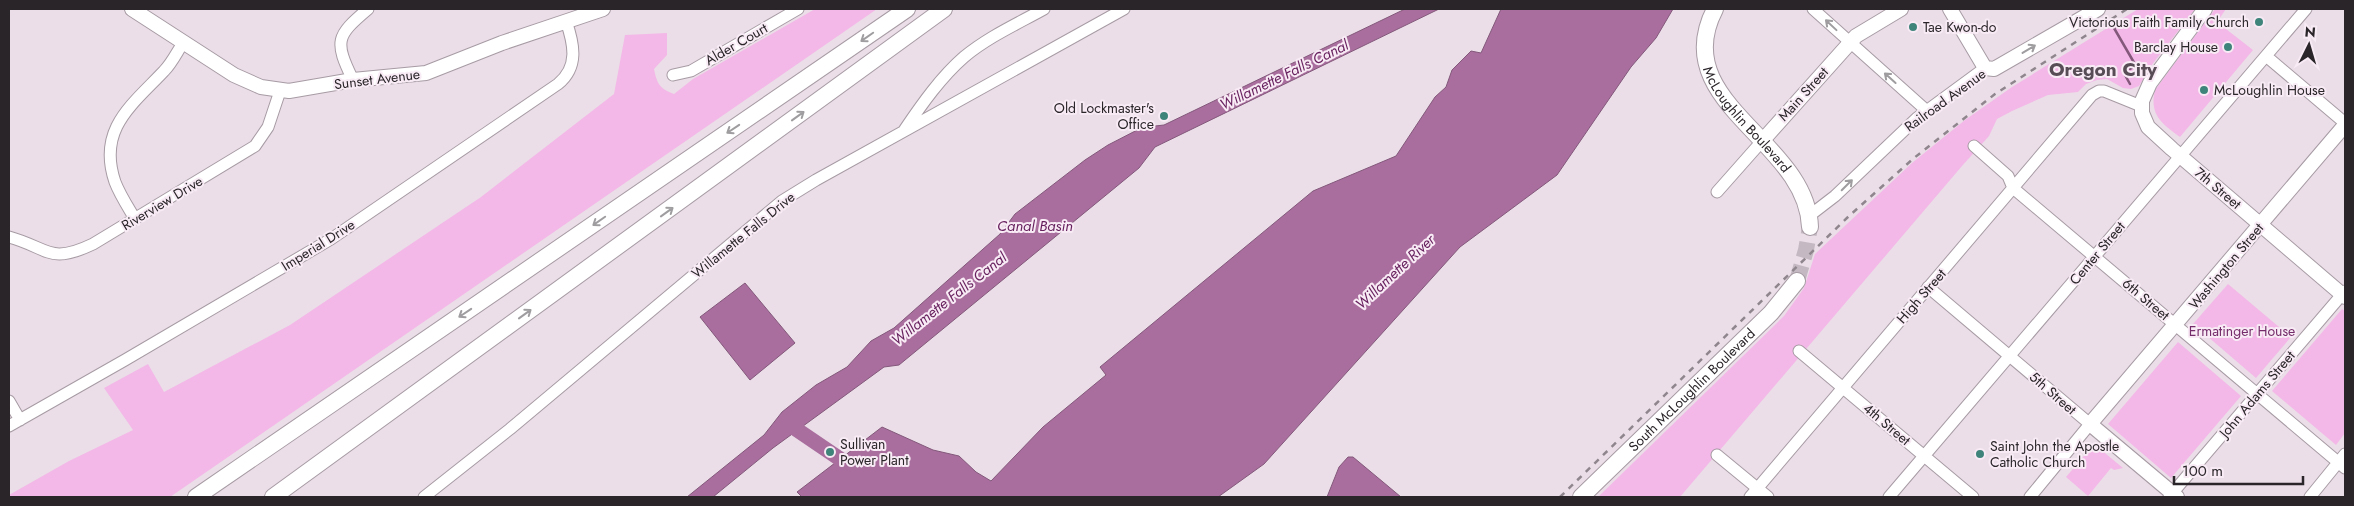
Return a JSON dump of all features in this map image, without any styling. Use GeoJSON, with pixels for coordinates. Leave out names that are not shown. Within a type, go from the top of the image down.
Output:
{"type":"FeatureCollection","features":[{"type":"Feature","properties":{"kind":"highway"},"geometry":{"type":"LineString","coordinates":[[196,497],[907,9]]}},
{"type":"Feature","properties":{"kind":"highway"},"geometry":{"type":"LineString","coordinates":[[273,497],[944,9]]}},
{"type":"Feature","properties":{"kind":"highway","name":"McLoughlin Boulevard"},"geometry":{"type":"LineString","coordinates":[[1716,9],[1709,24],[1705,42],[1709,71],[1724,100],[1763,140],[1794,177],[1804,196],[1809,222]]}},
{"type":"Feature","properties":{"kind":"highway","name":"South McLoughlin Boulevard"},"geometry":{"type":"LineString","coordinates":[[1581,497],[1771,313],[1797,281]]}},
{"type":"Feature","properties":{"kind":"highway"},"geometry":{"type":"LineString","coordinates":[[293,497],[458,364]]}},
{"type":"Feature","properties":{"kind":"main road","name":"Sunset Avenue"},"geometry":{"type":"LineString","coordinates":[[132,9],[247,82],[280,91],[305,90],[353,80],[426,73],[502,42],[603,9]]}},
{"type":"Feature","properties":{"kind":"main road","name":"Main Street"},"geometry":{"type":"LineString","coordinates":[[1763,140],[1849,42],[1862,31],[1901,9]]}},
{"type":"Feature","properties":{"kind":"main road"},"geometry":{"type":"LineString","coordinates":[[1950,9],[1986,68]]}},
{"type":"Feature","properties":{"kind":"main road","name":"Railroad Avenue"},"geometry":{"type":"LineString","coordinates":[[1986,68],[1994,69],[2001,66],[2098,9]]}},
{"type":"Feature","properties":{"kind":"main road"},"geometry":{"type":"LineString","coordinates":[[2141,106],[2150,83],[2205,9]]}},
{"type":"Feature","properties":{"kind":"main road","name":"7th Street"},"geometry":{"type":"LineString","coordinates":[[2141,106],[2143,118],[2148,127],[2344,294]]}},
{"type":"Feature","properties":{"kind":"main road","name":"Washington Street"},"geometry":{"type":"LineString","coordinates":[[2090,424],[2345,124]]}},
{"type":"Feature","properties":{"kind":"main road","name":"5th Street"},"geometry":{"type":"LineString","coordinates":[[2090,424],[2173,496]]}},
{"type":"Feature","properties":{"kind":"street"},"geometry":{"type":"LineString","coordinates":[[353,80],[341,57],[341,38],[344,29],[368,9]]}},
{"type":"Feature","properties":{"kind":"street","name":"Alder Court"},"geometry":{"type":"LineString","coordinates":[[673,75],[691,71],[798,9]]}},
{"type":"Feature","properties":{"kind":"street"},"geometry":{"type":"LineString","coordinates":[[903,132],[939,84],[964,58],[992,38],[1044,9]]}},
{"type":"Feature","properties":{"kind":"street","name":"Willamette Falls Drive"},"geometry":{"type":"LineString","coordinates":[[424,497],[510,429],[767,212],[800,189],[1124,9]]}},
{"type":"Feature","properties":{"kind":"street"},"geometry":{"type":"LineString","coordinates":[[1813,9],[1926,111]]}},
{"type":"Feature","properties":{"kind":"street","name":"Center Street"},"geometry":{"type":"LineString","coordinates":[[1889,497],[2306,9]]}},
{"type":"Feature","properties":{"kind":"street","name":"Imperial Drive"},"geometry":{"type":"LineString","coordinates":[[9,426],[331,239],[558,84],[568,76],[573,64],[573,43],[566,21]]}},
{"type":"Feature","properties":{"kind":"street"},"geometry":{"type":"LineString","coordinates":[[135,219],[116,184],[111,162],[111,143],[126,109],[169,66],[183,43]]}},
{"type":"Feature","properties":{"kind":"street"},"geometry":{"type":"LineString","coordinates":[[2266,56],[2345,124]]}},
{"type":"Feature","properties":{"kind":"street","name":"Railroad Avenue"},"geometry":{"type":"LineString","coordinates":[[1809,222],[1910,124],[1986,68]]}},
{"type":"Feature","properties":{"kind":"street","name":"Riverview Drive"},"geometry":{"type":"LineString","coordinates":[[9,237],[39,249],[61,255],[72,254],[87,247],[255,146],[268,128],[280,91]]}},
{"type":"Feature","properties":{"kind":"street","name":"High Street"},"geometry":{"type":"LineString","coordinates":[[1753,493],[2092,95],[2104,91],[2141,106]]}},
{"type":"Feature","properties":{"kind":"street","name":"Main Street"},"geometry":{"type":"LineString","coordinates":[[1717,192],[1763,140]]}},
{"type":"Feature","properties":{"kind":"street","name":"6th Street"},"geometry":{"type":"LineString","coordinates":[[1974,146],[2008,176],[2013,188],[2257,393],[2343,461]]}},
{"type":"Feature","properties":{"kind":"street","name":"5th Street"},"geometry":{"type":"LineString","coordinates":[[1928,287],[2090,424]]}},
{"type":"Feature","properties":{"kind":"street","name":"John Adams Street"},"geometry":{"type":"LineString","coordinates":[[2173,496],[2257,393],[2344,294]]}},
{"type":"Feature","properties":{"kind":"street","name":"4th Street"},"geometry":{"type":"LineString","coordinates":[[1799,351],[1973,497]]}},
{"type":"Feature","properties":{"kind":"street"},"geometry":{"type":"LineString","coordinates":[[9,401],[20,420]]}},
{"type":"Feature","properties":{"kind":"street","name":"Washington Street"},"geometry":{"type":"LineString","coordinates":[[2030,497],[2090,424]]}},
{"type":"Feature","properties":{"kind":"street"},"geometry":{"type":"LineString","coordinates":[[1717,455],[1753,493],[1768,497]]}},
{"type":"Feature","properties":{"kind":"street"},"geometry":{"type":"LineString","coordinates":[[2310,497],[2343,461]]}},
{"type":"Feature","properties":{"kind":"green space"},"geometry":{"type":"Polygon","coordinates":[[[815,9],[877,9],[170,497],[9,497],[9,495],[69,461],[133,430],[104,388],[148,364],[164,392],[290,325],[481,197],[614,94],[625,35],[667,33],[667,55],[654,69],[656,79],[660,85],[665,90],[674,94],[693,79],[815,9]]]}},
{"type":"Feature","properties":{"kind":"green space"},"geometry":{"type":"Polygon","coordinates":[[[2138,9],[2195,9],[2151,66],[2139,86],[2131,89],[2123,88],[2107,79],[2097,80],[2086,84],[2078,92],[2048,95],[1997,119],[1989,136],[1680,497],[1598,497],[1784,316],[1804,288],[1815,254],[1912,163],[1965,120],[2012,87],[2138,9]]]}},
{"type":"Feature","properties":{"kind":"green space"},"geometry":{"type":"Polygon","coordinates":[[[2215,9],[2226,9],[2217,22],[2253,50],[2180,137],[2158,118],[2154,106],[2155,90],[2215,9]]]}},
{"type":"Feature","properties":{"kind":"green space","name":"Ermatinger House"},"geometry":{"type":"Polygon","coordinates":[[[2228,284],[2291,337],[2256,378],[2193,324],[2228,284]]]}},
{"type":"Feature","properties":{"kind":"green space"},"geometry":{"type":"Polygon","coordinates":[[[2342,309],[2345,311],[2345,433],[2336,445],[2272,391],[2342,309]]]}},
{"type":"Feature","properties":{"kind":"green space"},"geometry":{"type":"Polygon","coordinates":[[[2178,342],[2241,396],[2171,478],[2108,424],[2178,342]]]}},
{"type":"Feature","properties":{"kind":"green space"},"geometry":{"type":"Polygon","coordinates":[[[2094,444],[2123,468],[2114,470],[2111,468],[2088,496],[2066,477],[2094,444]]]}},
{"type":"Feature","properties":{"kind":"water","name":"Canal Basin"},"geometry":{"type":"Polygon","coordinates":[[[1405,9],[1439,9],[1155,147],[1139,168],[899,365],[884,367],[773,448],[713,497],[687,497],[764,435],[782,412],[816,385],[847,367],[871,341],[894,328],[1000,234],[1015,214],[1085,160],[1108,145],[1145,126],[1164,125],[1405,9]]]}},
{"type":"Feature","properties":{"kind":"water","name":"Willamette River"},"geometry":{"type":"Polygon","coordinates":[[[1501,9],[1673,9],[1656,38],[1631,67],[1557,175],[1460,247],[1264,464],[1218,497],[802,497],[797,492],[882,427],[933,450],[959,456],[976,472],[991,481],[1043,427],[1106,375],[1100,367],[1313,191],[1396,156],[1435,97],[1446,87],[1452,70],[1471,51],[1481,53],[1501,9]]]}},
{"type":"Feature","properties":{"kind":"water"},"geometry":{"type":"Polygon","coordinates":[[[745,283],[795,343],[750,380],[700,317],[745,283]]]}},
{"type":"Feature","properties":{"kind":"water"},"geometry":{"type":"Polygon","coordinates":[[[1348,457],[1353,457],[1401,497],[1327,497],[1339,467],[1348,457]]]}},
{"type":"Feature","properties":{"kind":"waterway"},"geometry":{"type":"LineString","coordinates":[[2118,26],[2114,28],[2136,66],[2130,69]]}},
{"type":"Feature","properties":{"kind":"waterway"},"geometry":{"type":"LineString","coordinates":[[2125,75],[2130,84]]}},
{"type":"Feature","properties":{"kind":"waterway"},"geometry":{"type":"LineString","coordinates":[[790,425],[843,461],[859,466]]}},
{"type":"Feature","properties":{"kind":"tunnel"},"geometry":{"type":"LineString","coordinates":[[1797,281],[1810,227]]}},
{"type":"Feature","properties":{"kind":"railway"},"geometry":{"type":"LineString","coordinates":[[1560,497],[1849,216],[1914,158],[1995,94],[2127,9]]}},
{"type":"Feature","properties":{"kind":"place","name":"Victorious Faith Family Church"},"geometry":{"type":"Point","coordinates":[2259,22]}},
{"type":"Feature","properties":{"kind":"place","name":"Tae Kwon-do"},"geometry":{"type":"Point","coordinates":[1913,27]}},
{"type":"Feature","properties":{"kind":"place","name":"Barclay House"},"geometry":{"type":"Point","coordinates":[2228,47]}},
{"type":"Feature","properties":{"kind":"place","name":"McLoughlin House"},"geometry":{"type":"Point","coordinates":[2204,90]}},
{"type":"Feature","properties":{"kind":"place","name":"Old Lockmaster's Office"},"geometry":{"type":"Point","coordinates":[1164,116]}},
{"type":"Feature","properties":{"kind":"place","name":"Sullivan Power Plant"},"geometry":{"type":"Point","coordinates":[830,452]}},
{"type":"Feature","properties":{"kind":"place","name":"Saint John the Apostle Catholic Church"},"geometry":{"type":"Point","coordinates":[1980,454]}},
{"type":"Feature","properties":{"kind":"district","name":"Oregon City"},"geometry":{"type":"Point","coordinates":[2103,69]}},
{"type":"Feature","properties":{"kind":"water label","name":"Willamette Falls Canal"},"geometry":{"type":"Point","coordinates":[1284,75]}},
{"type":"Feature","properties":{"kind":"water label","name":"Willamette Falls Canal"},"geometry":{"type":"Point","coordinates":[949,299]}}]}
